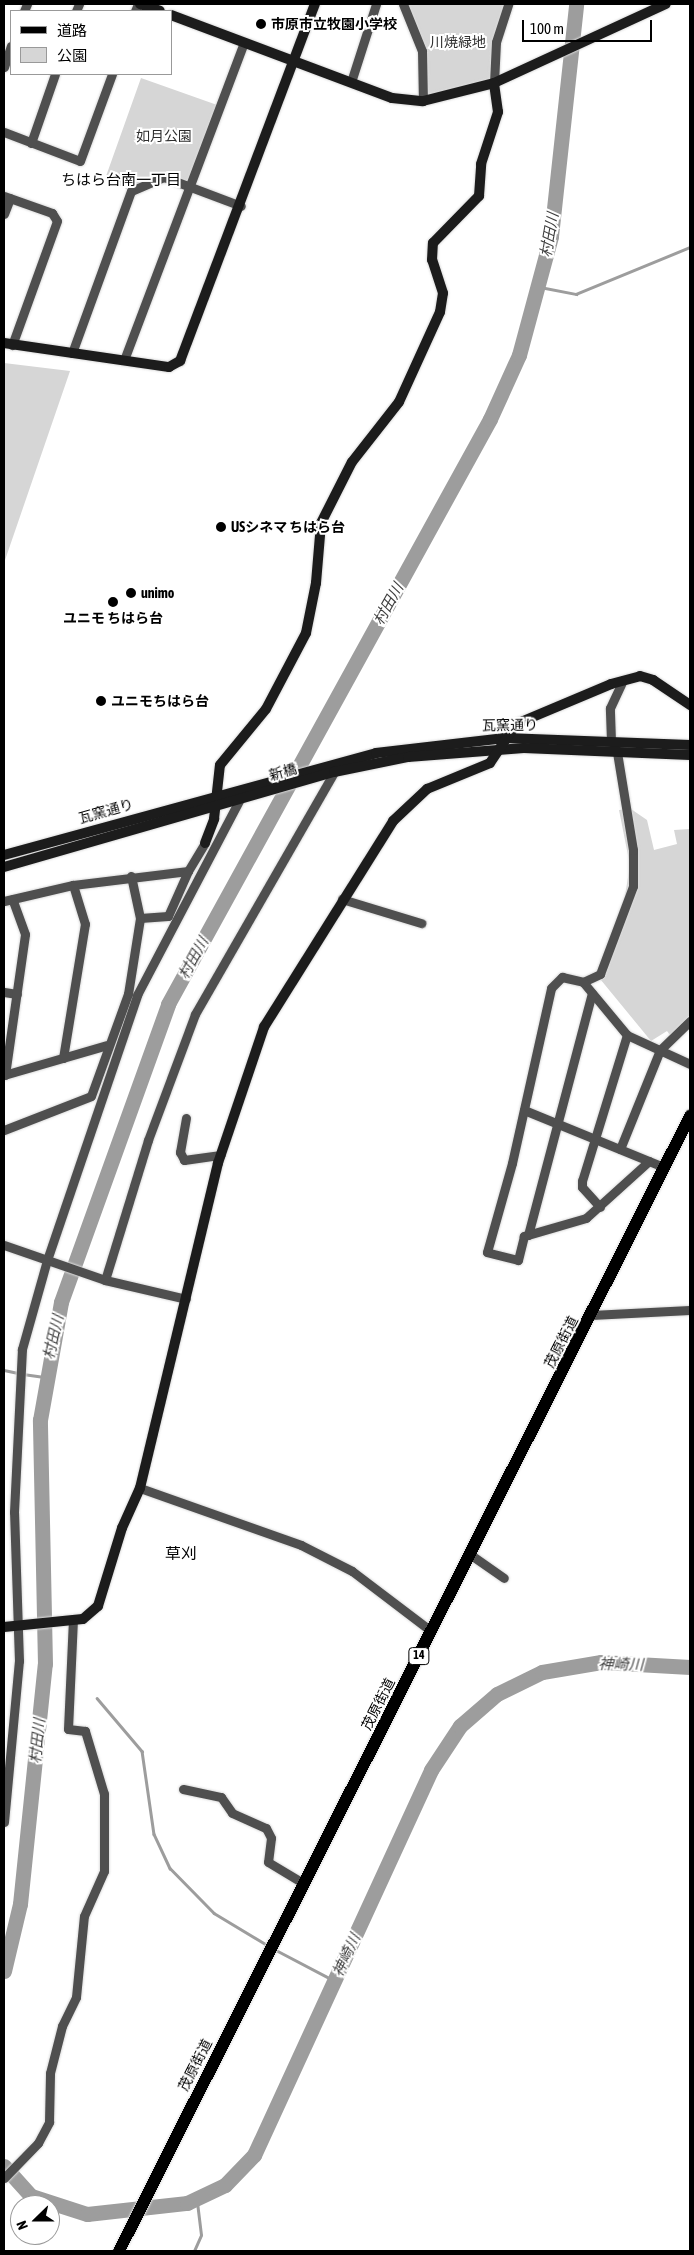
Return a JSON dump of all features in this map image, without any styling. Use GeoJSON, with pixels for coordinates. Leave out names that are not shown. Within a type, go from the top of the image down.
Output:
{"type":"FeatureCollection","features":[{"type":"Feature","properties":{"kind":"main road","name":"茂原街道"},"geometry":{"type":"LineString","coordinates":[[119,2251],[303,1883],[471,1555],[690,1116]]}},
{"type":"Feature","properties":{"kind":"street"},"geometry":{"type":"LineString","coordinates":[[139,4],[157,10]]}},
{"type":"Feature","properties":{"kind":"street"},"geometry":{"type":"LineString","coordinates":[[4,214],[7,197],[52,213],[57,221],[8,344],[169,367],[180,361],[241,206],[315,4]]}},
{"type":"Feature","properties":{"kind":"street"},"geometry":{"type":"LineString","coordinates":[[351,82],[376,4]]}},
{"type":"Feature","properties":{"kind":"street"},"geometry":{"type":"LineString","coordinates":[[403,4],[422,51],[423,101]]}},
{"type":"Feature","properties":{"kind":"street"},"geometry":{"type":"LineString","coordinates":[[140,918],[168,916],[188,871],[206,843],[220,765],[266,710],[306,633],[316,583],[321,523],[352,462],[398,402],[440,312],[443,293],[432,260],[434,243],[478,196],[483,158],[498,112],[494,83],[496,42],[508,4]]}},
{"type":"Feature","properties":{"kind":"street"},"geometry":{"type":"LineString","coordinates":[[172,15],[392,98],[423,101],[494,83],[666,4]]}},
{"type":"Feature","properties":{"kind":"street"},"geometry":{"type":"LineString","coordinates":[[124,360],[244,42]]}},
{"type":"Feature","properties":{"kind":"street"},"geometry":{"type":"LineString","coordinates":[[4,66],[10,49]]}},
{"type":"Feature","properties":{"kind":"street"},"geometry":{"type":"LineString","coordinates":[[31,143],[55,75]]}},
{"type":"Feature","properties":{"kind":"street"},"geometry":{"type":"LineString","coordinates":[[4,132],[80,161],[112,75]]}},
{"type":"Feature","properties":{"kind":"street"},"geometry":{"type":"LineString","coordinates":[[72,353],[132,190],[164,177],[241,206]]}},
{"type":"Feature","properties":{"kind":"street"},"geometry":{"type":"LineString","coordinates":[[4,1627],[73,1620],[88,1616],[98,1606],[122,1528],[140,1488],[221,1155],[274,1005],[342,899],[403,810],[427,789],[490,763],[504,738],[516,724],[623,680],[640,676],[653,680],[690,705]]}},
{"type":"Feature","properties":{"kind":"street"},"geometry":{"type":"LineString","coordinates":[[611,741],[610,708],[623,680]]}},
{"type":"Feature","properties":{"kind":"street","name":"瓦窯通り"},"geometry":{"type":"LineString","coordinates":[[333,767],[430,744],[504,738],[690,745]]}},
{"type":"Feature","properties":{"kind":"street","name":"瓦窯通り"},"geometry":{"type":"LineString","coordinates":[[333,767],[408,756],[500,748],[690,755]]}},
{"type":"Feature","properties":{"kind":"street"},"geometry":{"type":"LineString","coordinates":[[582,982],[598,976],[632,886],[634,850],[617,752]]}},
{"type":"Feature","properties":{"kind":"street"},"geometry":{"type":"LineString","coordinates":[[105,1280],[148,1140],[195,1014],[333,767]]}},
{"type":"Feature","properties":{"kind":"street","name":"新橋"},"geometry":{"type":"LineString","coordinates":[[245,788],[333,767]]}},
{"type":"Feature","properties":{"kind":"street","name":"新橋"},"geometry":{"type":"LineString","coordinates":[[240,799],[333,767]]}},
{"type":"Feature","properties":{"kind":"street","name":"瓦窯通り"},"geometry":{"type":"LineString","coordinates":[[4,867],[214,800],[245,788]]}},
{"type":"Feature","properties":{"kind":"street"},"geometry":{"type":"LineString","coordinates":[[4,1822],[17,1705],[14,1512],[22,1349],[47,1260],[137,995],[240,799]]}},
{"type":"Feature","properties":{"kind":"street","name":"瓦窯通り"},"geometry":{"type":"LineString","coordinates":[[4,855],[214,800],[240,799]]}},
{"type":"Feature","properties":{"kind":"street"},"geometry":{"type":"LineString","coordinates":[[107,1045],[4,1075],[6,1045],[18,994],[25,934],[8,900],[73,885],[131,876],[188,871]]}},
{"type":"Feature","properties":{"kind":"street"},"geometry":{"type":"LineString","coordinates":[[4,1130],[91,1096],[107,1045],[128,994],[140,918],[131,876]]}},
{"type":"Feature","properties":{"kind":"street"},"geometry":{"type":"LineString","coordinates":[[63,1058],[85,924],[73,885]]}},
{"type":"Feature","properties":{"kind":"street"},"geometry":{"type":"LineString","coordinates":[[342,899],[421,923]]}},
{"type":"Feature","properties":{"kind":"street"},"geometry":{"type":"LineString","coordinates":[[649,1161],[586,1218],[524,1236],[518,1260],[486,1252],[524,1110],[551,988],[562,977],[582,982],[627,1035],[690,1064]]}},
{"type":"Feature","properties":{"kind":"street"},"geometry":{"type":"LineString","coordinates":[[4,992],[18,994]]}},
{"type":"Feature","properties":{"kind":"street"},"geometry":{"type":"LineString","coordinates":[[528,1235],[561,1124],[592,993]]}},
{"type":"Feature","properties":{"kind":"street"},"geometry":{"type":"LineString","coordinates":[[620,1149],[660,1050],[690,1021]]}},
{"type":"Feature","properties":{"kind":"street"},"geometry":{"type":"LineString","coordinates":[[600,1207],[582,1187],[627,1035]]}},
{"type":"Feature","properties":{"kind":"street"},"geometry":{"type":"LineString","coordinates":[[524,1110],[664,1168]]}},
{"type":"Feature","properties":{"kind":"street"},"geometry":{"type":"LineString","coordinates":[[186,1118],[180,1152],[184,1160],[221,1155]]}},
{"type":"Feature","properties":{"kind":"street"},"geometry":{"type":"LineString","coordinates":[[4,1245],[105,1280],[186,1299]]}},
{"type":"Feature","properties":{"kind":"street"},"geometry":{"type":"LineString","coordinates":[[591,1315],[690,1310]]}},
{"type":"Feature","properties":{"kind":"street"},"geometry":{"type":"LineString","coordinates":[[140,1488],[301,1545],[352,1571],[432,1631]]}},
{"type":"Feature","properties":{"kind":"street"},"geometry":{"type":"LineString","coordinates":[[471,1555],[504,1578]]}},
{"type":"Feature","properties":{"kind":"street"},"geometry":{"type":"LineString","coordinates":[[4,2178],[23,2154],[38,2143],[49,2122],[50,2073],[62,2026],[77,1993],[84,1916],[105,1866],[103,1789],[85,1731],[68,1729],[73,1620]]}},
{"type":"Feature","properties":{"kind":"street"},"geometry":{"type":"LineString","coordinates":[[183,1789],[221,1797],[232,1813],[266,1828],[271,1838],[268,1862],[303,1883]]}},
{"type":"Feature","properties":{"kind":"green space","name":"川焼緑地"},"geometry":{"type":"Polygon","coordinates":[[[403,4],[508,4],[496,42],[494,83],[423,101],[422,51],[403,4]]]}},
{"type":"Feature","properties":{"kind":"green space","name":"如月公園"},"geometry":{"type":"Polygon","coordinates":[[[141,78],[220,106],[189,187],[164,177],[131,191],[105,179],[141,78]]]}},
{"type":"Feature","properties":{"kind":"green space"},"geometry":{"type":"Polygon","coordinates":[[[4,363],[70,371],[4,563],[4,363]]]}},
{"type":"Feature","properties":{"kind":"green space"},"geometry":{"type":"Polygon","coordinates":[[[631,809],[647,820],[654,850],[677,844],[674,830],[690,829],[690,1015],[670,1035],[667,1031],[651,1041],[596,974],[625,896],[630,865],[619,810],[631,809]]]}},
{"type":"Feature","properties":{"kind":"waterway","name":"村田川"},"geometry":{"type":"LineString","coordinates":[[4,1971],[20,1904],[45,1664],[40,1420],[61,1302],[168,1004],[490,419],[519,355],[551,236],[576,4]]}},
{"type":"Feature","properties":{"kind":"waterway"},"geometry":{"type":"LineString","coordinates":[[540,287],[576,294],[690,247]]}},
{"type":"Feature","properties":{"kind":"waterway"},"geometry":{"type":"LineString","coordinates":[[4,1370],[18,1373]]}},
{"type":"Feature","properties":{"kind":"waterway"},"geometry":{"type":"LineString","coordinates":[[23,1374],[44,1377]]}},
{"type":"Feature","properties":{"kind":"waterway","name":"神崎川"},"geometry":{"type":"LineString","coordinates":[[4,2166],[31,2196],[87,2214],[187,2203],[225,2185],[254,2155],[431,1770],[460,1726],[497,1694],[542,1672],[601,1662],[690,1667]]}},
{"type":"Feature","properties":{"kind":"waterway"},"geometry":{"type":"LineString","coordinates":[[97,1698],[142,1751],[154,1834],[170,1868],[214,1913],[269,1946]]}},
{"type":"Feature","properties":{"kind":"waterway"},"geometry":{"type":"LineString","coordinates":[[276,1950],[335,1981]]}},
{"type":"Feature","properties":{"kind":"waterway"},"geometry":{"type":"LineString","coordinates":[[194,2251],[201,2235],[197,2200]]}},
{"type":"Feature","properties":{"kind":"place","name":"市原市立牧園小学校"},"geometry":{"type":"Point","coordinates":[261,24]}},
{"type":"Feature","properties":{"kind":"place","name":"USシネマ ちはら台"},"geometry":{"type":"Point","coordinates":[221,527]}},
{"type":"Feature","properties":{"kind":"place","name":"unimo"},"geometry":{"type":"Point","coordinates":[131,593]}},
{"type":"Feature","properties":{"kind":"place","name":"ユニモ ちはら台"},"geometry":{"type":"Point","coordinates":[113,602]}},
{"type":"Feature","properties":{"kind":"place","name":"ユニモちはら台"},"geometry":{"type":"Point","coordinates":[101,701]}},
{"type":"Feature","properties":{"kind":"district","name":"ちはら台南一丁目"},"geometry":{"type":"Point","coordinates":[121,180]}},
{"type":"Feature","properties":{"kind":"district","name":"草刈"},"geometry":{"type":"Point","coordinates":[181,1553]}}]}
